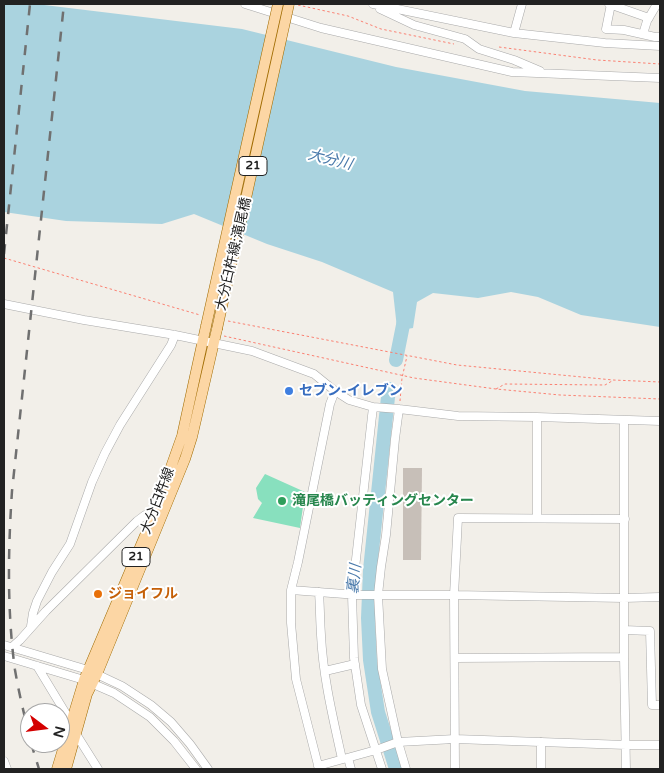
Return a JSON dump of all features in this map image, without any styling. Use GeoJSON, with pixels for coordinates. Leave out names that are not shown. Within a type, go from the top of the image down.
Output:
{"type":"FeatureCollection","features":[{"type":"Feature","properties":{"kind":"main road","name":"大分臼杵線;滝尾橋"},"geometry":{"type":"LineString","coordinates":[[215,331],[278,4]]}},
{"type":"Feature","properties":{"kind":"main road","name":"大分臼杵線;滝尾橋"},"geometry":{"type":"LineString","coordinates":[[215,331],[289,4]]}},
{"type":"Feature","properties":{"kind":"main road","name":"21"},"geometry":{"type":"LineString","coordinates":[[203,342],[215,331]]}},
{"type":"Feature","properties":{"kind":"main road","name":"大分臼杵線"},"geometry":{"type":"LineString","coordinates":[[57,769],[71,722],[185,459],[192,437],[215,331]]}},
{"type":"Feature","properties":{"kind":"main road","name":"大分臼杵線"},"geometry":{"type":"LineString","coordinates":[[66,769],[90,677],[155,512],[182,436],[203,342]]}},
{"type":"Feature","properties":{"kind":"street"},"geometry":{"type":"LineString","coordinates":[[245,4],[321,28],[512,72],[660,78]]}},
{"type":"Feature","properties":{"kind":"street"},"geometry":{"type":"LineString","coordinates":[[369,4],[414,25],[465,38],[479,49],[514,60],[547,74]]}},
{"type":"Feature","properties":{"kind":"street"},"geometry":{"type":"LineString","coordinates":[[373,4],[514,33],[586,41],[660,46]]}},
{"type":"Feature","properties":{"kind":"street"},"geometry":{"type":"LineString","coordinates":[[514,33],[522,4]]}},
{"type":"Feature","properties":{"kind":"street"},"geometry":{"type":"LineString","coordinates":[[649,18],[610,4],[606,28],[660,37]]}},
{"type":"Feature","properties":{"kind":"street"},"geometry":{"type":"LineString","coordinates":[[643,34],[657,4]]}},
{"type":"Feature","properties":{"kind":"street"},"geometry":{"type":"LineString","coordinates":[[4,304],[203,342],[215,331],[252,351],[314,374],[350,400],[373,407],[458,416],[660,421]]}},
{"type":"Feature","properties":{"kind":"street"},"geometry":{"type":"LineString","coordinates":[[31,626],[37,601],[52,572],[70,544],[92,482],[105,453],[120,425],[171,345],[174,336]]}},
{"type":"Feature","properties":{"kind":"street"},"geometry":{"type":"LineString","coordinates":[[335,391],[330,404],[291,590],[291,623],[296,679],[318,768],[397,742],[455,739],[660,745]]}},
{"type":"Feature","properties":{"kind":"street"},"geometry":{"type":"LineString","coordinates":[[373,407],[355,595],[355,664],[361,705],[379,749],[382,769]]}},
{"type":"Feature","properties":{"kind":"street"},"geometry":{"type":"LineString","coordinates":[[397,409],[386,535],[376,595],[382,669],[397,742],[406,769]]}},
{"type":"Feature","properties":{"kind":"street"},"geometry":{"type":"LineString","coordinates":[[537,417],[537,518]]}},
{"type":"Feature","properties":{"kind":"street"},"geometry":{"type":"LineString","coordinates":[[624,420],[626,769]]}},
{"type":"Feature","properties":{"kind":"street"},"geometry":{"type":"LineString","coordinates":[[8,646],[20,640],[31,626],[137,521],[145,515],[155,512]]}},
{"type":"Feature","properties":{"kind":"street"},"geometry":{"type":"LineString","coordinates":[[455,769],[454,595],[458,518],[625,519]]}},
{"type":"Feature","properties":{"kind":"street"},"geometry":{"type":"LineString","coordinates":[[291,590],[355,595],[660,597]]}},
{"type":"Feature","properties":{"kind":"street"},"geometry":{"type":"LineString","coordinates":[[319,592],[321,636],[330,704],[345,759],[351,769]]}},
{"type":"Feature","properties":{"kind":"street"},"geometry":{"type":"LineString","coordinates":[[624,630],[650,631],[652,705],[660,705]]}},
{"type":"Feature","properties":{"kind":"street"},"geometry":{"type":"LineString","coordinates":[[8,646],[90,677],[150,717],[174,741],[196,769]]}},
{"type":"Feature","properties":{"kind":"street"},"geometry":{"type":"LineString","coordinates":[[4,656],[37,666],[122,686],[151,705],[171,722],[208,769]]}},
{"type":"Feature","properties":{"kind":"street"},"geometry":{"type":"LineString","coordinates":[[455,658],[624,657]]}},
{"type":"Feature","properties":{"kind":"street"},"geometry":{"type":"LineString","coordinates":[[325,670],[355,664]]}},
{"type":"Feature","properties":{"kind":"street"},"geometry":{"type":"LineString","coordinates":[[37,666],[71,722]]}},
{"type":"Feature","properties":{"kind":"street"},"geometry":{"type":"LineString","coordinates":[[76,734],[98,769]]}},
{"type":"Feature","properties":{"kind":"street"},"geometry":{"type":"LineString","coordinates":[[541,742],[541,769]]}},
{"type":"Feature","properties":{"kind":"street"},"geometry":{"type":"LineString","coordinates":[[4,761],[7,769]]}},
{"type":"Feature","properties":{"kind":"path"},"geometry":{"type":"LineString","coordinates":[[4,258],[204,316]]}},
{"type":"Feature","properties":{"kind":"path"},"geometry":{"type":"LineString","coordinates":[[215,331],[391,352],[457,365],[614,380],[660,382]]}},
{"type":"Feature","properties":{"kind":"path"},"geometry":{"type":"LineString","coordinates":[[215,331],[403,376],[496,389],[560,395],[660,399]]}},
{"type":"Feature","properties":{"kind":"path"},"geometry":{"type":"LineString","coordinates":[[397,409],[407,355]]}},
{"type":"Feature","properties":{"kind":"path"},"geometry":{"type":"LineString","coordinates":[[496,389],[504,384],[605,385],[614,380]]}},
{"type":"Feature","properties":{"kind":"green space","name":"滝尾橋バッティングセンター"},"geometry":{"type":"Polygon","coordinates":[[[265,474],[305,492],[300,528],[253,518],[262,503],[258,499],[256,488],[265,474]]]}},
{"type":"Feature","properties":{"kind":"water","name":"大分川"},"geometry":{"type":"Polygon","coordinates":[[[4,4],[36,4],[242,29],[396,67],[525,91],[660,103],[660,327],[581,315],[538,297],[511,292],[478,298],[433,293],[417,302],[413,328],[397,328],[393,292],[322,262],[267,244],[194,214],[162,224],[66,221],[4,212],[4,4]]]}},
{"type":"Feature","properties":{"kind":"building"},"geometry":{"type":"Polygon","coordinates":[[[403,468],[422,468],[421,560],[403,560],[403,468]]]}},
{"type":"Feature","properties":{"kind":"waterway","name":"裏川"},"geometry":{"type":"LineString","coordinates":[[396,360],[406,310]]}},
{"type":"Feature","properties":{"kind":"waterway","name":"裏川"},"geometry":{"type":"LineString","coordinates":[[390,389],[370,570],[368,618],[370,660],[378,712],[396,769]]}},
{"type":"Feature","properties":{"kind":"railway"},"geometry":{"type":"LineString","coordinates":[[4,254],[30,4]]}},
{"type":"Feature","properties":{"kind":"railway"},"geometry":{"type":"LineString","coordinates":[[22,703],[12,648],[9,581],[12,491],[64,4]]}},
{"type":"Feature","properties":{"kind":"railway"},"geometry":{"type":"LineString","coordinates":[[34,753],[39,769]]}},
{"type":"Feature","properties":{"kind":"place","name":"セブン-イレブン"},"geometry":{"type":"Point","coordinates":[289,391]}},
{"type":"Feature","properties":{"kind":"place","name":"滝尾橋バッティングセンター"},"geometry":{"type":"Point","coordinates":[282,501]}},
{"type":"Feature","properties":{"kind":"place","name":"ジョイフル"},"geometry":{"type":"Point","coordinates":[98,594]}}]}
